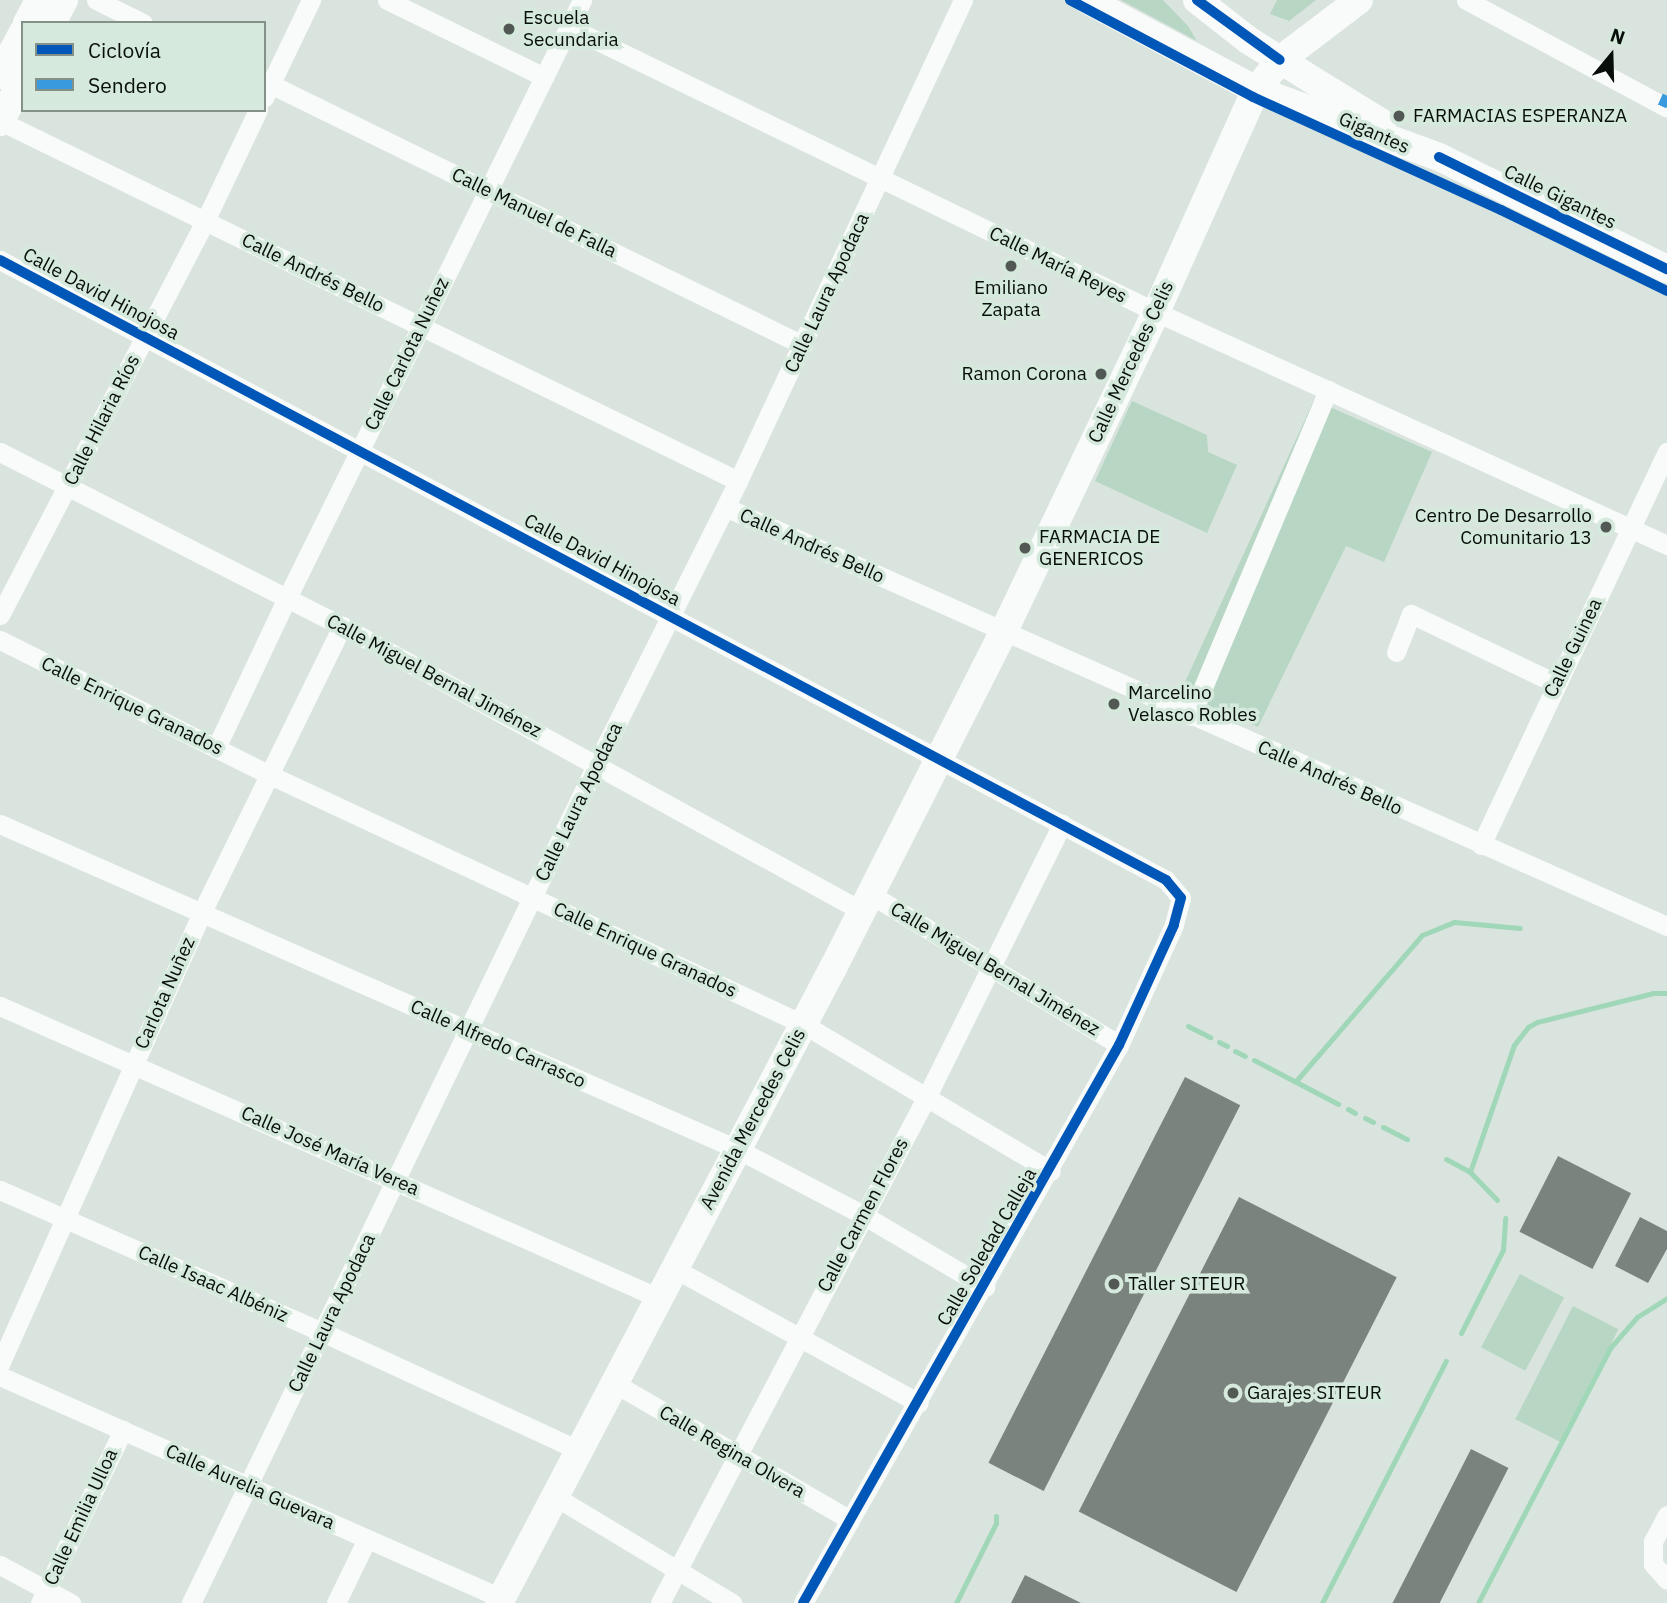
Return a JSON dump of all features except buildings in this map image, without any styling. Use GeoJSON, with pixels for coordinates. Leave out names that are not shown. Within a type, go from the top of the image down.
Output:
{"type":"FeatureCollection","features":[{"type":"Feature","properties":{"kind":"main road"},"geometry":{"type":"LineString","coordinates":[[28,21],[40,0]]}},
{"type":"Feature","properties":{"kind":"main road"},"geometry":{"type":"LineString","coordinates":[[53,21],[64,0]]}},
{"type":"Feature","properties":{"kind":"main road","name":"Calle Gigantes"},"geometry":{"type":"LineString","coordinates":[[1087,0],[1256,90],[1438,157],[1667,269]]}},
{"type":"Feature","properties":{"kind":"main road"},"geometry":{"type":"LineString","coordinates":[[1197,0],[1280,60],[1438,157]]}},
{"type":"Feature","properties":{"kind":"main road","name":"Calle Mercedes Celis"},"geometry":{"type":"LineString","coordinates":[[1003,633],[1156,312],[1256,90],[1280,60],[1359,0]]}},
{"type":"Feature","properties":{"kind":"main road"},"geometry":{"type":"LineString","coordinates":[[0,75],[21,36]]}},
{"type":"Feature","properties":{"kind":"main road"},"geometry":{"type":"LineString","coordinates":[[0,121],[21,83]]}},
{"type":"Feature","properties":{"kind":"main road","name":"Avenida Mercedes Celis"},"geometry":{"type":"LineString","coordinates":[[500,1601],[803,1024],[1003,633]]}},
{"type":"Feature","properties":{"kind":"street"},"geometry":{"type":"LineString","coordinates":[[96,0],[139,21]]}},
{"type":"Feature","properties":{"kind":"street"},"geometry":{"type":"LineString","coordinates":[[266,88],[311,0]]}},
{"type":"Feature","properties":{"kind":"street"},"geometry":{"type":"LineString","coordinates":[[387,0],[544,77]]}},
{"type":"Feature","properties":{"kind":"street","name":"Calle Carlota Nuñez"},"geometry":{"type":"LineString","coordinates":[[216,748],[287,598],[582,0]]}},
{"type":"Feature","properties":{"kind":"street","name":"Calle Laura Apodaca"},"geometry":{"type":"LineString","coordinates":[[191,1603],[398,1180],[597,763],[738,481],[963,0]]}},
{"type":"Feature","properties":{"kind":"street"},"geometry":{"type":"LineString","coordinates":[[1466,0],[1665,103]]}},
{"type":"Feature","properties":{"kind":"street","name":"Calle María Reyes"},"geometry":{"type":"LineString","coordinates":[[569,27],[1156,312],[1667,545]]}},
{"type":"Feature","properties":{"kind":"street","name":"Calle Manuel de Falla"},"geometry":{"type":"LineString","coordinates":[[266,88],[488,190],[803,345]]}},
{"type":"Feature","properties":{"kind":"street","name":"Calle Hilaria Ríos"},"geometry":{"type":"LineString","coordinates":[[0,615],[205,221],[257,112]]}},
{"type":"Feature","properties":{"kind":"street","name":"Calle Andrés Bello"},"geometry":{"type":"LineString","coordinates":[[0,121],[738,481]]}},
{"type":"Feature","properties":{"kind":"street","name":"Calle David Hinojosa"},"geometry":{"type":"LineString","coordinates":[[0,260],[1166,880],[1181,898]]}},
{"type":"Feature","properties":{"kind":"street"},"geometry":{"type":"LineString","coordinates":[[1191,716],[1328,390]]}},
{"type":"Feature","properties":{"kind":"street","name":"Calle Miguel Bernal Jiménez"},"geometry":{"type":"LineString","coordinates":[[0,452],[342,626],[597,763],[992,967],[1119,1045]]}},
{"type":"Feature","properties":{"kind":"street","name":"Calle Guinea"},"geometry":{"type":"LineString","coordinates":[[1481,845],[1555,683],[1633,528],[1667,452]]}},
{"type":"Feature","properties":{"kind":"street","name":"Calle Andrés Bello"},"geometry":{"type":"LineString","coordinates":[[725,507],[1003,633],[1667,926]]}},
{"type":"Feature","properties":{"kind":"street"},"geometry":{"type":"LineString","coordinates":[[1396,652],[1411,614],[1555,683]]}},
{"type":"Feature","properties":{"kind":"street","name":"Carlota Nuñez"},"geometry":{"type":"LineString","coordinates":[[0,1364],[201,914],[342,626]]}},
{"type":"Feature","properties":{"kind":"street","name":"Calle Enrique Granados"},"geometry":{"type":"LineString","coordinates":[[0,640],[268,774],[803,1024],[1051,1171]]}},
{"type":"Feature","properties":{"kind":"street","name":"Calle Alfredo Carrasco"},"geometry":{"type":"LineString","coordinates":[[0,824],[737,1149],[863,1215],[985,1287]]}},
{"type":"Feature","properties":{"kind":"street","name":"Calle Carmen Flores"},"geometry":{"type":"LineString","coordinates":[[660,1603],[927,1097],[1062,824]]}},
{"type":"Feature","properties":{"kind":"street","name":"Calle Soledad Calleja"},"geometry":{"type":"LineString","coordinates":[[803,1603],[1051,1171],[1119,1045],[1174,925],[1181,898]]}},
{"type":"Feature","properties":{"kind":"street","name":"Calle José María Verea"},"geometry":{"type":"LineString","coordinates":[[0,1006],[398,1180],[659,1298]]}},
{"type":"Feature","properties":{"kind":"street","name":"Calle Isaac Albéniz"},"geometry":{"type":"LineString","coordinates":[[0,1190],[322,1332],[579,1450]]}},
{"type":"Feature","properties":{"kind":"street"},"geometry":{"type":"LineString","coordinates":[[675,1269],[919,1403]]}},
{"type":"Feature","properties":{"kind":"street","name":"Calle Aurelia Guevara"},"geometry":{"type":"LineString","coordinates":[[0,1376],[500,1601]]}},
{"type":"Feature","properties":{"kind":"street","name":"Calle Regina Olvera"},"geometry":{"type":"LineString","coordinates":[[614,1383],[850,1520]]}},
{"type":"Feature","properties":{"kind":"street","name":"Calle Emilia Ulloa"},"geometry":{"type":"LineString","coordinates":[[43,1597],[122,1430]]}},
{"type":"Feature","properties":{"kind":"street"},"geometry":{"type":"LineString","coordinates":[[554,1496],[732,1603]]}},
{"type":"Feature","properties":{"kind":"street"},"geometry":{"type":"LineString","coordinates":[[1667,1515],[1653,1541],[1653,1564],[1667,1580]]}},
{"type":"Feature","properties":{"kind":"street"},"geometry":{"type":"LineString","coordinates":[[336,1603],[367,1539]]}},
{"type":"Feature","properties":{"kind":"street"},"geometry":{"type":"LineString","coordinates":[[0,1565],[43,1597],[71,1603]]}},
{"type":"Feature","properties":{"kind":"green space"},"geometry":{"type":"Polygon","coordinates":[[[1121,0],[1163,0],[1188,26],[1197,41],[1121,0]]]}},
{"type":"Feature","properties":{"kind":"green space"},"geometry":{"type":"Polygon","coordinates":[[[1277,0],[1316,0],[1289,21],[1270,14],[1277,0]]]}},
{"type":"Feature","properties":{"kind":"green space"},"geometry":{"type":"Polygon","coordinates":[[[1314,400],[1432,452],[1384,562],[1346,546],[1258,727],[1180,693],[1314,400]]]}},
{"type":"Feature","properties":{"kind":"green space"},"geometry":{"type":"Polygon","coordinates":[[[1132,401],[1207,435],[1208,452],[1237,465],[1207,533],[1095,481],[1132,401]]]}},
{"type":"Feature","properties":{"kind":"green space"},"geometry":{"type":"Polygon","coordinates":[[[1520,1274],[1564,1297],[1525,1371],[1481,1347],[1520,1274]]]}},
{"type":"Feature","properties":{"kind":"green space"},"geometry":{"type":"Polygon","coordinates":[[[1573,1306],[1618,1329],[1561,1442],[1515,1419],[1573,1306]]]}},
{"type":"Feature","properties":{"kind":"waterway"},"geometry":{"type":"LineString","coordinates":[[1296,1081],[1422,935],[1454,922],[1520,928]]}},
{"type":"Feature","properties":{"kind":"waterway"},"geometry":{"type":"LineString","coordinates":[[1470,1172],[1514,1045],[1528,1027],[1537,1022],[1653,993],[1667,993]]}},
{"type":"Feature","properties":{"kind":"waterway"},"geometry":{"type":"LineString","coordinates":[[1188,1026],[1210,1037]]}},
{"type":"Feature","properties":{"kind":"waterway"},"geometry":{"type":"LineString","coordinates":[[1219,1042],[1227,1046]]}},
{"type":"Feature","properties":{"kind":"waterway"},"geometry":{"type":"LineString","coordinates":[[1235,1051],[1245,1056]]}},
{"type":"Feature","properties":{"kind":"waterway"},"geometry":{"type":"LineString","coordinates":[[1254,1060],[1338,1104]]}},
{"type":"Feature","properties":{"kind":"waterway"},"geometry":{"type":"LineString","coordinates":[[1348,1109],[1355,1113]]}},
{"type":"Feature","properties":{"kind":"waterway"},"geometry":{"type":"LineString","coordinates":[[1365,1118],[1373,1122]]}},
{"type":"Feature","properties":{"kind":"waterway"},"geometry":{"type":"LineString","coordinates":[[1383,1127],[1407,1139]]}},
{"type":"Feature","properties":{"kind":"waterway"},"geometry":{"type":"LineString","coordinates":[[1446,1159],[1470,1172],[1497,1200]]}},
{"type":"Feature","properties":{"kind":"waterway"},"geometry":{"type":"LineString","coordinates":[[1461,1333],[1503,1250],[1505,1218]]}},
{"type":"Feature","properties":{"kind":"waterway"},"geometry":{"type":"LineString","coordinates":[[1478,1603],[1610,1348],[1637,1317],[1667,1298]]}},
{"type":"Feature","properties":{"kind":"waterway"},"geometry":{"type":"LineString","coordinates":[[1322,1603],[1446,1361]]}},
{"type":"Feature","properties":{"kind":"waterway"},"geometry":{"type":"LineString","coordinates":[[956,1603],[996,1523],[996,1516]]}},
{"type":"Feature","properties":{"kind":"marked path"},"geometry":{"type":"LineString","coordinates":[[1662,106],[1667,95]]}},
{"type":"Feature","properties":{"kind":"cycle path","name":"Gigantes"},"geometry":{"type":"LineString","coordinates":[[1070,0],[1253,97],[1501,210],[1667,291]]}},
{"type":"Feature","properties":{"kind":"cycle path"},"geometry":{"type":"LineString","coordinates":[[1197,0],[1280,60]]}},
{"type":"Feature","properties":{"kind":"cycle path"},"geometry":{"type":"LineString","coordinates":[[1439,157],[1667,269]]}},
{"type":"Feature","properties":{"kind":"cycle path"},"geometry":{"type":"LineString","coordinates":[[0,260],[1166,880],[1181,898],[1174,925],[1119,1045],[803,1603]]}},
{"type":"Feature","properties":{"kind":"place","name":"Escuela Secundaria"},"geometry":{"type":"Point","coordinates":[509,29]}},
{"type":"Feature","properties":{"kind":"place","name":"FARMACIAS ESPERANZA"},"geometry":{"type":"Point","coordinates":[1399,116]}},
{"type":"Feature","properties":{"kind":"place","name":"Emiliano Zapata"},"geometry":{"type":"Point","coordinates":[1011,266]}},
{"type":"Feature","properties":{"kind":"place","name":"Ramon Corona"},"geometry":{"type":"Point","coordinates":[1101,374]}},
{"type":"Feature","properties":{"kind":"place","name":"Centro De Desarrollo Comunitario 13"},"geometry":{"type":"Point","coordinates":[1606,527]}},
{"type":"Feature","properties":{"kind":"place","name":"FARMACIA DE GENERICOS"},"geometry":{"type":"Point","coordinates":[1025,548]}},
{"type":"Feature","properties":{"kind":"place","name":"Marcelino Velasco Robles"},"geometry":{"type":"Point","coordinates":[1114,704]}},
{"type":"Feature","properties":{"kind":"place","name":"Taller SITEUR"},"geometry":{"type":"Point","coordinates":[1114,1284]}},
{"type":"Feature","properties":{"kind":"place","name":"Garajes SITEUR"},"geometry":{"type":"Point","coordinates":[1233,1393]}}]}
